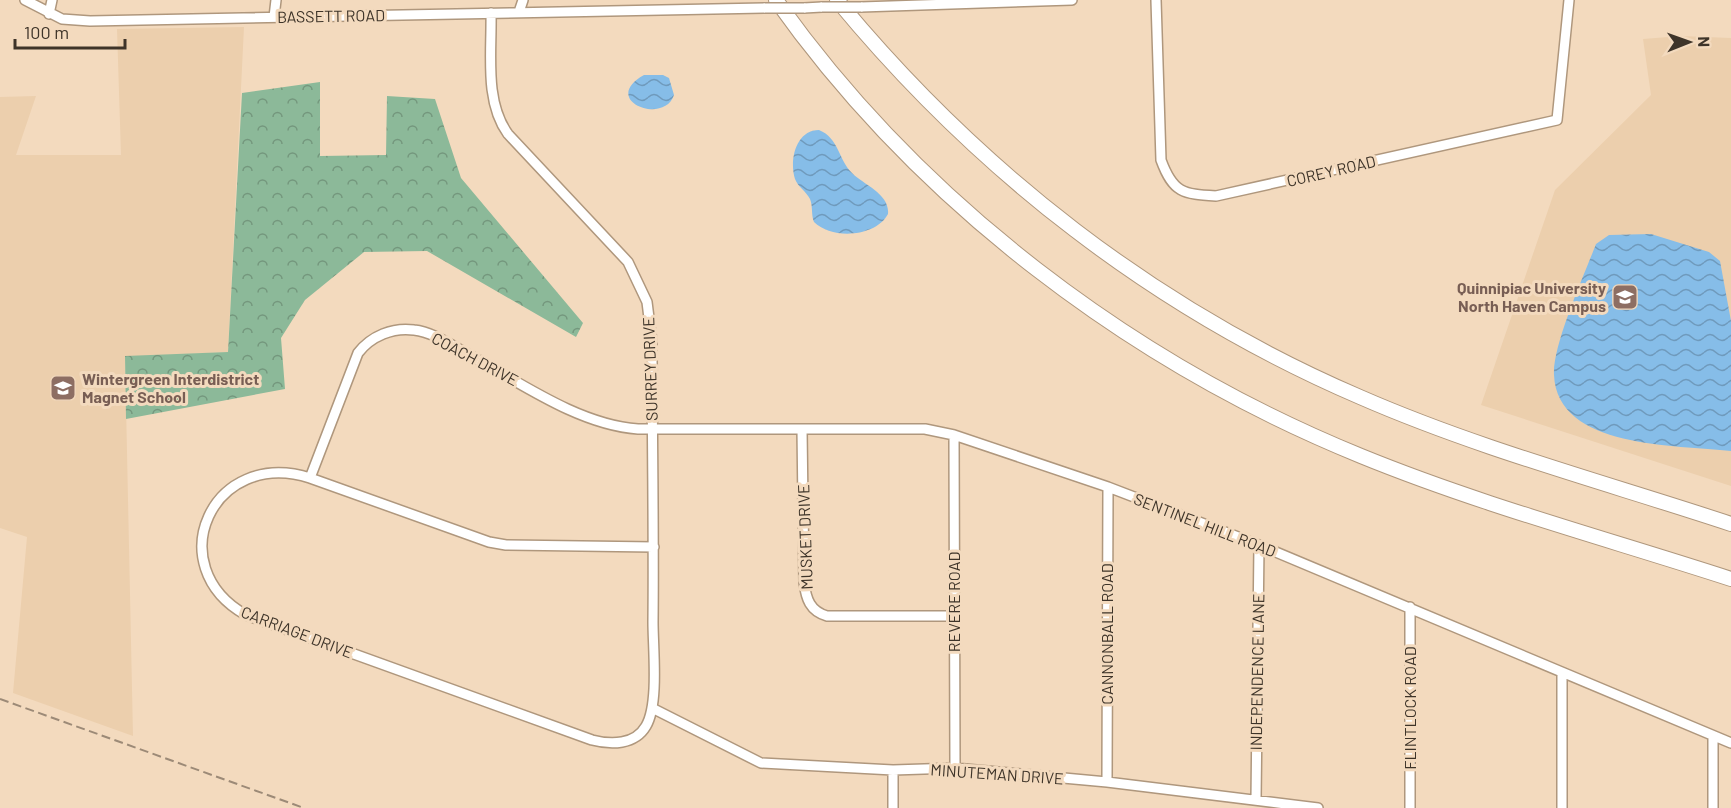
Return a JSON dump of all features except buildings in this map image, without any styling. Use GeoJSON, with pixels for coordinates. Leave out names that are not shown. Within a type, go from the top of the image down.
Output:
{"type":"FeatureCollection","features":[{"type":"Feature","properties":{"kind":"highway"},"geometry":{"type":"LineString","coordinates":[[837,0],[919,94],[1004,174],[1098,248],[1202,318],[1282,362],[1390,410],[1731,524]]}},
{"type":"Feature","properties":{"kind":"highway"},"geometry":{"type":"LineString","coordinates":[[771,4],[875,120],[952,196],[1053,281],[1158,352],[1269,414],[1369,459],[1731,579]]}},
{"type":"Feature","properties":{"kind":"street","name":"BASSETT ROAD"},"geometry":{"type":"LineString","coordinates":[[25,0],[62,19],[90,21],[491,13],[771,4],[822,8],[1072,0]]}},
{"type":"Feature","properties":{"kind":"street"},"geometry":{"type":"LineString","coordinates":[[49,14],[52,0]]}},
{"type":"Feature","properties":{"kind":"street"},"geometry":{"type":"LineString","coordinates":[[274,16],[276,0]]}},
{"type":"Feature","properties":{"kind":"street"},"geometry":{"type":"LineString","coordinates":[[519,12],[523,0]]}},
{"type":"Feature","properties":{"kind":"street","name":"COREY ROAD"},"geometry":{"type":"LineString","coordinates":[[1156,0],[1161,160],[1169,182],[1187,194],[1216,196],[1557,120],[1569,0]]}},
{"type":"Feature","properties":{"kind":"street","name":"SURREY DRIVE"},"geometry":{"type":"LineString","coordinates":[[491,13],[492,93],[499,120],[508,134],[621,252],[643,291],[651,324],[654,547],[652,708]]}},
{"type":"Feature","properties":{"kind":"street","name":"COACH DRIVE"},"geometry":{"type":"LineString","coordinates":[[310,478],[358,353],[370,340],[398,330],[414,330],[436,337],[598,422],[623,428],[652,429]]}},
{"type":"Feature","properties":{"kind":"street","name":"SENTINEL HILL ROAD"},"geometry":{"type":"LineString","coordinates":[[652,429],[925,429],[954,435],[1108,486],[1259,545],[1731,743]]}},
{"type":"Feature","properties":{"kind":"street","name":"MUSKET DRIVE"},"geometry":{"type":"LineString","coordinates":[[802,429],[804,582],[808,602],[813,609],[827,616],[954,616]]}},
{"type":"Feature","properties":{"kind":"street","name":"REVERE ROAD"},"geometry":{"type":"LineString","coordinates":[[954,435],[955,768]]}},
{"type":"Feature","properties":{"kind":"street","name":"CARRIAGE DRIVE"},"geometry":{"type":"LineString","coordinates":[[652,708],[645,728],[639,735],[622,742],[603,743],[246,615],[232,608],[214,586],[203,558],[204,531],[215,505],[231,487],[255,475],[281,471],[310,478],[506,545],[654,547]]}},
{"type":"Feature","properties":{"kind":"street","name":"CANNONBALL ROAD"},"geometry":{"type":"LineString","coordinates":[[1107,782],[1108,486]]}},
{"type":"Feature","properties":{"kind":"street","name":"INDEPENDENCE LANE"},"geometry":{"type":"LineString","coordinates":[[1256,800],[1259,545]]}},
{"type":"Feature","properties":{"kind":"street","name":"FLINTLOCK ROAD"},"geometry":{"type":"LineString","coordinates":[[1410,608],[1410,808]]}},
{"type":"Feature","properties":{"kind":"street"},"geometry":{"type":"LineString","coordinates":[[1562,673],[1562,808]]}},
{"type":"Feature","properties":{"kind":"street","name":"MINUTEMAN DRIVE"},"geometry":{"type":"LineString","coordinates":[[652,708],[761,763],[893,770],[955,768],[1107,782],[1318,808]]}},
{"type":"Feature","properties":{"kind":"street"},"geometry":{"type":"LineString","coordinates":[[1713,737],[1713,808]]}},
{"type":"Feature","properties":{"kind":"street"},"geometry":{"type":"LineString","coordinates":[[893,770],[893,808]]}},
{"type":"Feature","properties":{"kind":"shaded area","name":"Wintergreen Interdistrict Magnet School"},"geometry":{"type":"Polygon","coordinates":[[[244,27],[228,352],[125,357],[133,736],[13,693],[27,537],[0,528],[0,97],[36,96],[16,155],[121,155],[117,29],[244,27]]]}},
{"type":"Feature","properties":{"kind":"shaded area","name":"Quinnipiac University North Haven Campus"},"geometry":{"type":"Polygon","coordinates":[[[1681,36],[1731,38],[1731,486],[1481,405],[1555,190],[1651,95],[1643,39],[1681,36]]]}},
{"type":"Feature","properties":{"kind":"green space"},"geometry":{"type":"Polygon","coordinates":[[[320,82],[320,156],[386,155],[387,96],[435,99],[461,178],[583,323],[576,337],[427,251],[364,252],[305,300],[281,338],[285,389],[126,419],[125,356],[228,352],[242,93],[320,82]]]}},
{"type":"Feature","properties":{"kind":"water"},"geometry":{"type":"Polygon","coordinates":[[[644,75],[663,75],[669,78],[674,95],[668,104],[648,109],[638,106],[631,100],[628,93],[632,84],[644,75]]]}},
{"type":"Feature","properties":{"kind":"water"},"geometry":{"type":"Polygon","coordinates":[[[819,130],[835,143],[852,173],[881,195],[885,201],[888,214],[874,227],[864,231],[842,233],[831,232],[814,222],[810,199],[796,182],[793,163],[800,140],[811,131],[819,130]]]}},
{"type":"Feature","properties":{"kind":"water"},"geometry":{"type":"Polygon","coordinates":[[[1651,234],[1709,252],[1720,261],[1731,321],[1731,451],[1623,439],[1597,430],[1575,417],[1560,399],[1554,375],[1558,346],[1596,244],[1609,235],[1651,234]]]}},
{"type":"Feature","properties":{"kind":"railway"},"geometry":{"type":"LineString","coordinates":[[0,699],[304,808]]}},
{"type":"Feature","properties":{"kind":"place","name":"Quinnipiac University North Haven Campus"},"geometry":{"type":"Point","coordinates":[1625,297]}},
{"type":"Feature","properties":{"kind":"place","name":"Wintergreen Interdistrict Magnet School"},"geometry":{"type":"Point","coordinates":[63,388]}}]}
